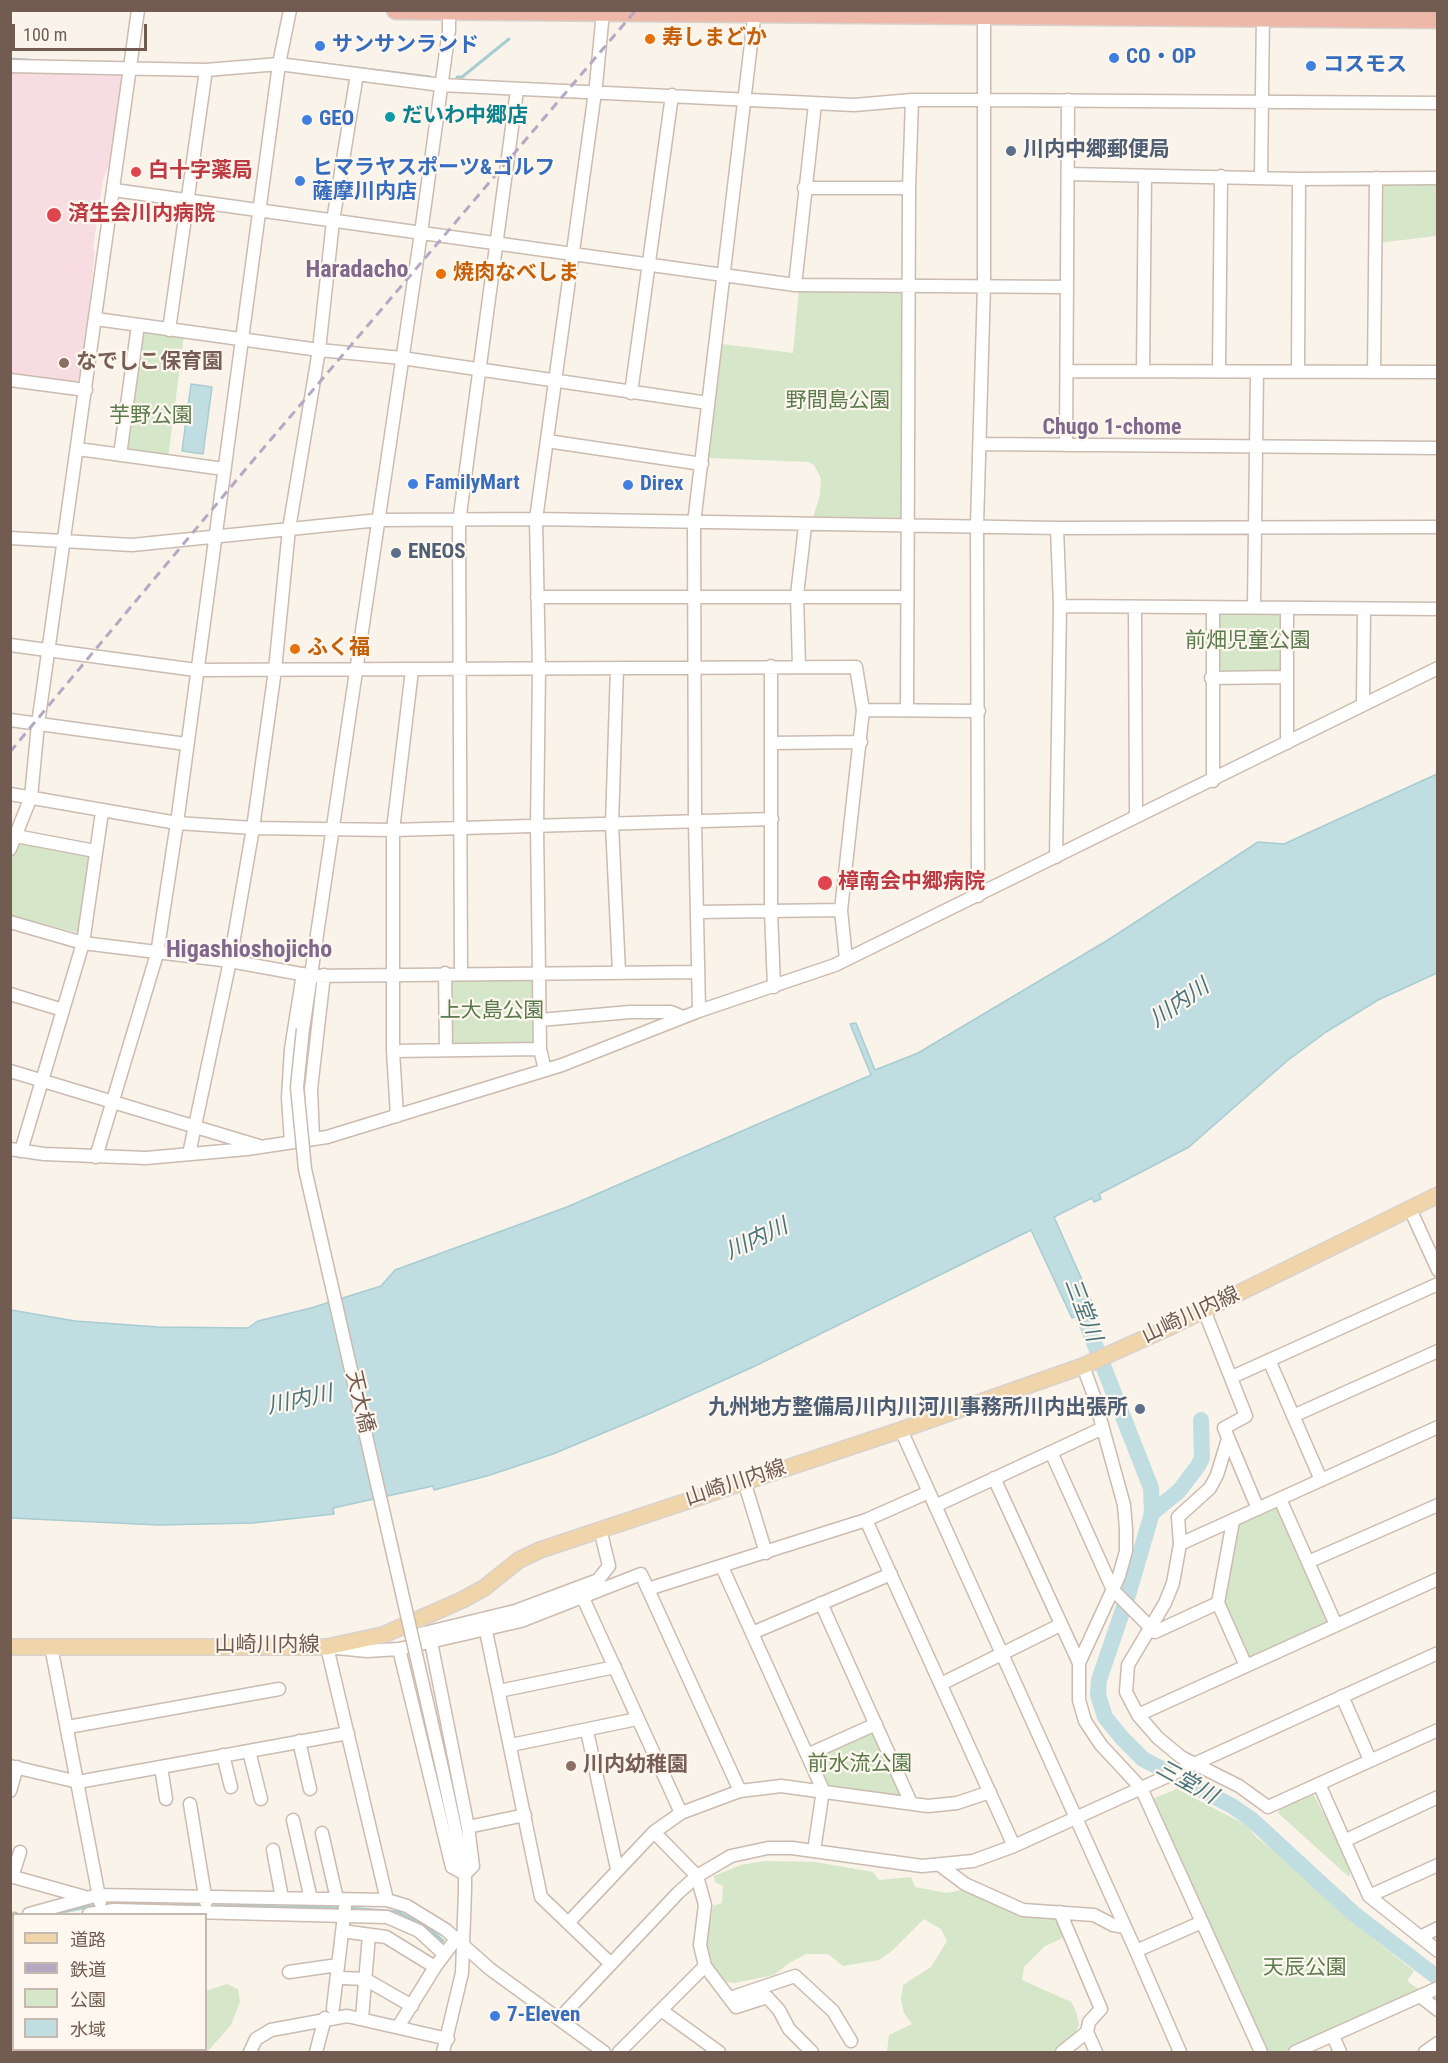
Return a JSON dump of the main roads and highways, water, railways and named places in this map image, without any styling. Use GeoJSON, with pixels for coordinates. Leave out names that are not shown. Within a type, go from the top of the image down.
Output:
{"type":"FeatureCollection","features":[{"type":"Feature","properties":{"kind":"highway"},"geometry":{"type":"LineString","coordinates":[[396,10],[985,12],[1437,19]]}},
{"type":"Feature","properties":{"kind":"main road","name":"山崎川内線"},"geometry":{"type":"LineString","coordinates":[[10,1647],[327,1647],[383,1635],[484,1588],[528,1555],[901,1430],[1111,1354],[1437,1195]]}},
{"type":"Feature","properties":{"kind":"water"},"geometry":{"type":"Polygon","coordinates":[[[191,384],[212,387],[203,454],[182,451],[191,384]]]}},
{"type":"Feature","properties":{"kind":"water","name":"川内川"},"geometry":{"type":"Polygon","coordinates":[[[1437,774],[1437,973],[1378,1000],[1326,1032],[1287,1061],[1189,1147],[1099,1194],[1101,1199],[1094,1202],[1092,1198],[1054,1217],[1095,1309],[1072,1318],[1031,1230],[755,1366],[553,1454],[490,1475],[434,1490],[433,1486],[333,1508],[334,1514],[253,1523],[159,1525],[11,1518],[11,1310],[75,1321],[158,1327],[248,1328],[258,1321],[311,1308],[381,1286],[395,1270],[567,1207],[871,1075],[850,1024],[856,1023],[875,1070],[918,1053],[1108,940],[1258,842],[1284,844],[1437,774]]]}},
{"type":"Feature","properties":{"kind":"waterway"},"geometry":{"type":"LineString","coordinates":[[457,77],[462,77],[509,39]]}},
{"type":"Feature","properties":{"kind":"waterway"},"geometry":{"type":"LineString","coordinates":[[10,59],[43,61]]}},
{"type":"Feature","properties":{"kind":"waterway"},"geometry":{"type":"LineString","coordinates":[[316,63],[430,77]]}},
{"type":"Feature","properties":{"kind":"waterway","name":"三堂川"},"geometry":{"type":"LineString","coordinates":[[1075,1294],[1151,1488],[1152,1513],[1128,1595],[1099,1680],[1098,1695],[1105,1717],[1143,1759],[1232,1806],[1251,1819],[1353,1913],[1438,1978]]}},
{"type":"Feature","properties":{"kind":"waterway","name":"三堂川"},"geometry":{"type":"LineString","coordinates":[[1152,1513],[1179,1491],[1198,1466],[1202,1458],[1201,1420]]}},
{"type":"Feature","properties":{"kind":"waterway"},"geometry":{"type":"LineString","coordinates":[[103,1904],[343,1908]]}},
{"type":"Feature","properties":{"kind":"waterway"},"geometry":{"type":"LineString","coordinates":[[57,1913],[97,1905]]}},
{"type":"Feature","properties":{"kind":"waterway"},"geometry":{"type":"LineString","coordinates":[[349,1908],[398,1912],[427,1927],[443,1941]]}},
{"type":"Feature","properties":{"kind":"railway"},"geometry":{"type":"LineString","coordinates":[[10,752],[250,464],[636,10]]}},
{"type":"Feature","properties":{"kind":"place","name":"寿しまどか"},"geometry":{"type":"Point","coordinates":[650,39]}},
{"type":"Feature","properties":{"kind":"place","name":"サンサンランド"},"geometry":{"type":"Point","coordinates":[320,46]}},
{"type":"Feature","properties":{"kind":"place","name":"CO・OP"},"geometry":{"type":"Point","coordinates":[1114,58]}},
{"type":"Feature","properties":{"kind":"place","name":"コスモス"},"geometry":{"type":"Point","coordinates":[1311,66]}},
{"type":"Feature","properties":{"kind":"place","name":"だいわ中郷店"},"geometry":{"type":"Point","coordinates":[390,117]}},
{"type":"Feature","properties":{"kind":"place","name":"GEO"},"geometry":{"type":"Point","coordinates":[307,120]}},
{"type":"Feature","properties":{"kind":"place","name":"川内中郷郵便局"},"geometry":{"type":"Point","coordinates":[1011,151]}},
{"type":"Feature","properties":{"kind":"place","name":"白十字薬局"},"geometry":{"type":"Point","coordinates":[136,172]}},
{"type":"Feature","properties":{"kind":"place","name":"ヒマラヤスポーツ&ゴルフ 薩摩川内店"},"geometry":{"type":"Point","coordinates":[300,181]}},
{"type":"Feature","properties":{"kind":"place","name":"済生会川内病院"},"geometry":{"type":"Point","coordinates":[54,215]}},
{"type":"Feature","properties":{"kind":"place","name":"焼肉なべしま"},"geometry":{"type":"Point","coordinates":[441,274]}},
{"type":"Feature","properties":{"kind":"place","name":"なでしこ保育園"},"geometry":{"type":"Point","coordinates":[64,363]}},
{"type":"Feature","properties":{"kind":"place","name":"FamilyMart"},"geometry":{"type":"Point","coordinates":[413,484]}},
{"type":"Feature","properties":{"kind":"place","name":"Direx"},"geometry":{"type":"Point","coordinates":[628,485]}},
{"type":"Feature","properties":{"kind":"place","name":"ENEOS"},"geometry":{"type":"Point","coordinates":[396,553]}},
{"type":"Feature","properties":{"kind":"place","name":"ふく福"},"geometry":{"type":"Point","coordinates":[295,649]}},
{"type":"Feature","properties":{"kind":"place","name":"樟南会中郷病院"},"geometry":{"type":"Point","coordinates":[825,883]}},
{"type":"Feature","properties":{"kind":"place","name":"九州地方整備局川内川河川事務所川内出張所"},"geometry":{"type":"Point","coordinates":[1140,1409]}},
{"type":"Feature","properties":{"kind":"place","name":"川内幼稚園"},"geometry":{"type":"Point","coordinates":[571,1766]}},
{"type":"Feature","properties":{"kind":"place","name":"7-Eleven"},"geometry":{"type":"Point","coordinates":[495,2016]}},
{"type":"Feature","properties":{"kind":"district","name":"Haradacho"},"geometry":{"type":"Point","coordinates":[357,271]}},
{"type":"Feature","properties":{"kind":"district","name":"Chugo 1-chome"},"geometry":{"type":"Point","coordinates":[1112,428]}},
{"type":"Feature","properties":{"kind":"district","name":"Higashioshojicho"},"geometry":{"type":"Point","coordinates":[249,951]}},
{"type":"Feature","properties":{"kind":"park label","name":"野間島公園"},"geometry":{"type":"Point","coordinates":[838,402]}},
{"type":"Feature","properties":{"kind":"park label","name":"芋野公園"},"geometry":{"type":"Point","coordinates":[151,417]}},
{"type":"Feature","properties":{"kind":"park label","name":"前畑児童公園"},"geometry":{"type":"Point","coordinates":[1248,642]}},
{"type":"Feature","properties":{"kind":"park label","name":"上大島公園"},"geometry":{"type":"Point","coordinates":[492,1012]}},
{"type":"Feature","properties":{"kind":"park label","name":"前水流公園"},"geometry":{"type":"Point","coordinates":[860,1765]}},
{"type":"Feature","properties":{"kind":"park label","name":"天辰公園"},"geometry":{"type":"Point","coordinates":[1305,1969]}}]}
